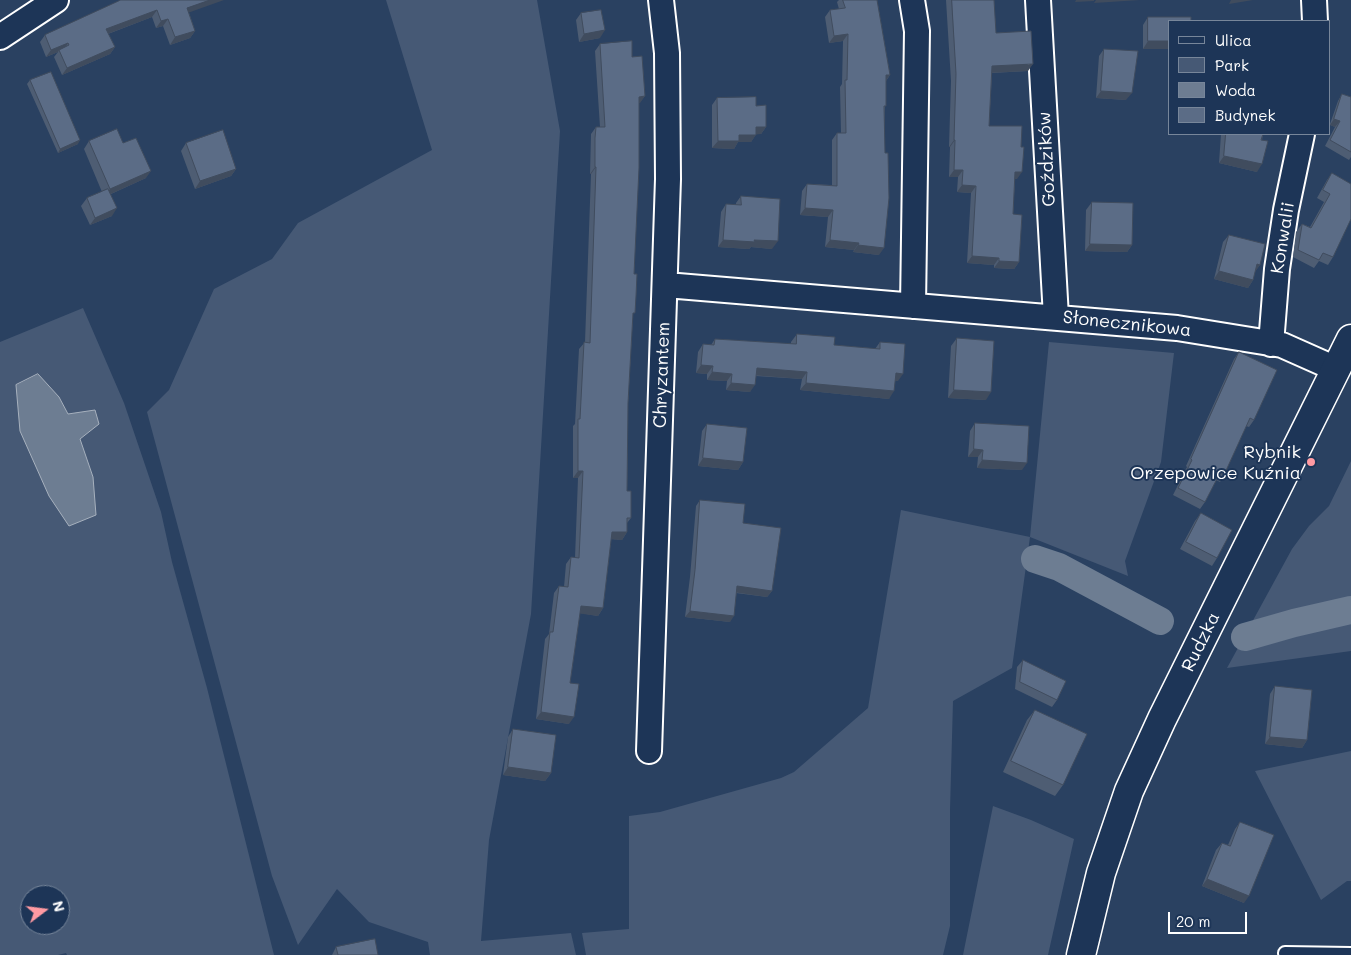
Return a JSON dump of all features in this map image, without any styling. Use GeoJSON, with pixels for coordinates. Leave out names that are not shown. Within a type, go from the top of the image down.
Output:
{"type":"FeatureCollection","features":[{"type":"Feature","properties":{"kind":"main road","name":"Rudzka"},"geometry":{"type":"LineString","coordinates":[[1081,955],[1101,873],[1129,791],[1162,719],[1351,340]]}},
{"type":"Feature","properties":{"kind":"street"},"geometry":{"type":"LineString","coordinates":[[0,37],[56,0]]}},
{"type":"Feature","properties":{"kind":"street","name":"Chryzantem"},"geometry":{"type":"LineString","coordinates":[[648,751],[666,285],[668,179],[667,52],[661,0]]}},
{"type":"Feature","properties":{"kind":"street"},"geometry":{"type":"LineString","coordinates":[[912,0],[917,31],[913,306]]}},
{"type":"Feature","properties":{"kind":"street","name":"Goździków"},"geometry":{"type":"LineString","coordinates":[[1038,0],[1056,317]]}},
{"type":"Feature","properties":{"kind":"street"},"geometry":{"type":"LineString","coordinates":[[1314,0],[1316,20]]}},
{"type":"Feature","properties":{"kind":"street","name":"Konwalii"},"geometry":{"type":"LineString","coordinates":[[1271,344],[1277,269],[1286,210],[1302,135]]}},
{"type":"Feature","properties":{"kind":"street","name":"Słonecznikowa"},"geometry":{"type":"LineString","coordinates":[[666,285],[1177,328],[1290,348],[1336,369]]}},
{"type":"Feature","properties":{"kind":"lane"},"geometry":{"type":"LineString","coordinates":[[1285,953],[1351,954]]}},
{"type":"Feature","properties":{"kind":"green space"},"geometry":{"type":"Polygon","coordinates":[[[386,0],[537,0],[560,131],[531,614],[489,840],[481,941],[571,933],[576,955],[430,955],[428,942],[369,922],[337,889],[298,945],[272,876],[147,412],[169,390],[214,289],[272,259],[298,223],[432,150],[386,0]]]}},
{"type":"Feature","properties":{"kind":"green space"},"geometry":{"type":"Polygon","coordinates":[[[83,308],[124,403],[161,512],[172,562],[207,688],[274,955],[67,955],[66,953],[58,955],[0,955],[0,342],[83,308]],[[59,397],[93,477],[80,439],[95,411],[68,414],[59,397]]]}},
{"type":"Feature","properties":{"kind":"green space"},"geometry":{"type":"Polygon","coordinates":[[[1049,342],[1174,353],[1161,462],[1125,561],[1128,576],[1030,537],[1049,342]]]}},
{"type":"Feature","properties":{"kind":"green space"},"geometry":{"type":"Polygon","coordinates":[[[1351,461],[1351,651],[1227,668],[1292,549],[1309,526],[1329,506],[1351,461]]]}},
{"type":"Feature","properties":{"kind":"green space"},"geometry":{"type":"Polygon","coordinates":[[[901,510],[1030,537],[1012,668],[953,701],[950,810],[950,926],[943,955],[586,955],[582,933],[629,929],[629,816],[660,812],[781,778],[794,772],[868,708],[901,510]]]}},
{"type":"Feature","properties":{"kind":"green space"},"geometry":{"type":"Polygon","coordinates":[[[1351,751],[1351,881],[1347,881],[1321,900],[1255,771],[1351,751]]]}},
{"type":"Feature","properties":{"kind":"green space"},"geometry":{"type":"Polygon","coordinates":[[[993,806],[1074,839],[1048,955],[963,955],[993,806]]]}},
{"type":"Feature","properties":{"kind":"water"},"geometry":{"type":"Polygon","coordinates":[[[38,374],[59,397],[68,414],[95,410],[99,424],[80,439],[93,477],[96,515],[69,526],[49,496],[20,431],[16,385],[38,374]]]}},
{"type":"Feature","properties":{"kind":"building"},"geometry":{"type":"Polygon","coordinates":[[[121,0],[210,0],[187,8],[195,31],[175,37],[168,19],[161,21],[157,10],[106,29],[115,47],[67,68],[59,50],[69,45],[68,43],[51,50],[45,35],[121,0]]]}},
{"type":"Feature","properties":{"kind":"building"},"geometry":{"type":"Polygon","coordinates":[[[843,0],[877,0],[890,75],[886,75],[886,106],[884,106],[885,153],[888,153],[889,198],[884,248],[830,240],[833,210],[805,208],[807,184],[837,186],[837,133],[846,133],[845,80],[847,80],[848,34],[834,36],[830,10],[845,8],[843,0]]]}},
{"type":"Feature","properties":{"kind":"building"},"geometry":{"type":"Polygon","coordinates":[[[952,0],[994,0],[996,33],[1031,31],[1033,64],[992,66],[989,126],[1022,126],[1021,147],[1024,147],[1022,172],[1015,172],[1013,214],[1022,215],[1019,262],[999,261],[999,258],[972,256],[976,186],[962,185],[963,170],[954,170],[956,74],[952,0]]]}},
{"type":"Feature","properties":{"kind":"building"},"geometry":{"type":"Polygon","coordinates":[[[601,10],[605,30],[584,34],[581,13],[601,10]]]}},
{"type":"Feature","properties":{"kind":"building"},"geometry":{"type":"Polygon","coordinates":[[[1148,17],[1191,17],[1191,20],[1168,20],[1168,41],[1148,41],[1148,17]]]}},
{"type":"Feature","properties":{"kind":"building"},"geometry":{"type":"Polygon","coordinates":[[[632,41],[632,57],[642,56],[645,96],[639,97],[639,168],[634,274],[637,274],[628,403],[627,491],[631,491],[631,518],[627,518],[627,532],[612,532],[603,608],[581,606],[570,683],[579,684],[574,717],[541,712],[550,632],[553,632],[559,586],[568,587],[571,557],[579,558],[583,471],[578,471],[578,419],[580,419],[584,342],[590,343],[596,127],[605,127],[600,44],[632,41]]]}},
{"type":"Feature","properties":{"kind":"building"},"geometry":{"type":"Polygon","coordinates":[[[1104,49],[1138,51],[1132,93],[1101,91],[1104,49]]]}},
{"type":"Feature","properties":{"kind":"building"},"geometry":{"type":"Polygon","coordinates":[[[51,72],[80,140],[60,149],[30,80],[51,72]]]}},
{"type":"Feature","properties":{"kind":"building"},"geometry":{"type":"Polygon","coordinates":[[[1342,94],[1351,97],[1351,152],[1330,140],[1340,121],[1334,119],[1342,94]]]}},
{"type":"Feature","properties":{"kind":"building"},"geometry":{"type":"Polygon","coordinates":[[[756,97],[756,106],[766,105],[766,127],[756,127],[756,135],[739,135],[739,141],[718,141],[717,98],[756,97]]]}},
{"type":"Feature","properties":{"kind":"building"},"geometry":{"type":"Polygon","coordinates":[[[117,129],[123,143],[136,138],[151,171],[110,189],[89,141],[117,129]]]}},
{"type":"Feature","properties":{"kind":"building"},"geometry":{"type":"Polygon","coordinates":[[[223,130],[236,169],[200,181],[186,143],[223,130]]]}},
{"type":"Feature","properties":{"kind":"building"},"geometry":{"type":"Polygon","coordinates":[[[1226,135],[1263,135],[1261,140],[1268,141],[1262,164],[1224,156],[1226,135]]]}},
{"type":"Feature","properties":{"kind":"building"},"geometry":{"type":"Polygon","coordinates":[[[1332,173],[1351,184],[1351,219],[1333,257],[1323,253],[1319,260],[1298,250],[1302,224],[1311,228],[1330,194],[1323,190],[1332,173]]]}},
{"type":"Feature","properties":{"kind":"building"},"geometry":{"type":"Polygon","coordinates":[[[108,189],[117,208],[95,218],[87,198],[108,189]]]}},
{"type":"Feature","properties":{"kind":"building"},"geometry":{"type":"Polygon","coordinates":[[[741,196],[780,199],[778,241],[723,240],[726,204],[741,205],[741,196]]]}},
{"type":"Feature","properties":{"kind":"building"},"geometry":{"type":"Polygon","coordinates":[[[1092,202],[1133,203],[1132,245],[1090,244],[1092,202]]]}},
{"type":"Feature","properties":{"kind":"building"},"geometry":{"type":"Polygon","coordinates":[[[1229,235],[1265,244],[1260,265],[1257,264],[1253,280],[1219,271],[1229,235]]]}},
{"type":"Feature","properties":{"kind":"building"},"geometry":{"type":"Polygon","coordinates":[[[797,334],[835,337],[834,345],[880,349],[880,342],[905,344],[903,374],[896,373],[894,391],[806,383],[807,372],[757,368],[755,385],[731,383],[732,374],[712,372],[713,366],[701,365],[703,344],[714,345],[715,339],[796,344],[797,334]]]}},
{"type":"Feature","properties":{"kind":"building"},"geometry":{"type":"Polygon","coordinates":[[[957,338],[994,341],[991,392],[954,390],[957,338]]]}},
{"type":"Feature","properties":{"kind":"building"},"geometry":{"type":"Polygon","coordinates":[[[1239,352],[1277,370],[1254,420],[1250,418],[1224,475],[1220,473],[1205,502],[1178,488],[1239,352]]]}},
{"type":"Feature","properties":{"kind":"building"},"geometry":{"type":"Polygon","coordinates":[[[975,423],[1029,426],[1027,463],[982,460],[983,450],[974,449],[975,423]]]}},
{"type":"Feature","properties":{"kind":"building"},"geometry":{"type":"Polygon","coordinates":[[[707,424],[747,428],[743,462],[703,458],[707,424]]]}},
{"type":"Feature","properties":{"kind":"building"},"geometry":{"type":"Polygon","coordinates":[[[700,500],[745,504],[743,523],[781,528],[772,591],[737,586],[734,616],[690,611],[700,500]]]}},
{"type":"Feature","properties":{"kind":"building"},"geometry":{"type":"Polygon","coordinates":[[[1201,513],[1232,530],[1217,558],[1186,542],[1201,513]]]}},
{"type":"Feature","properties":{"kind":"building"},"geometry":{"type":"Polygon","coordinates":[[[1023,660],[1066,681],[1057,700],[1020,682],[1023,660]]]}},
{"type":"Feature","properties":{"kind":"building"},"geometry":{"type":"Polygon","coordinates":[[[1275,686],[1312,690],[1307,740],[1270,737],[1275,686]]]}},
{"type":"Feature","properties":{"kind":"building"},"geometry":{"type":"Polygon","coordinates":[[[1035,710],[1087,734],[1063,785],[1011,761],[1035,710]]]}},
{"type":"Feature","properties":{"kind":"building"},"geometry":{"type":"Polygon","coordinates":[[[513,729],[556,735],[551,773],[508,767],[513,729]]]}},
{"type":"Feature","properties":{"kind":"building"},"geometry":{"type":"Polygon","coordinates":[[[1240,822],[1274,835],[1249,896],[1207,879],[1222,843],[1230,846],[1240,822]]]}},
{"type":"Feature","properties":{"kind":"building"},"geometry":{"type":"Polygon","coordinates":[[[375,939],[378,955],[338,955],[336,947],[375,939]]]}},
{"type":"Feature","properties":{"kind":"waterway"},"geometry":{"type":"LineString","coordinates":[[1035,559],[1059,567],[1160,621]]}},
{"type":"Feature","properties":{"kind":"waterway"},"geometry":{"type":"LineString","coordinates":[[1245,637],[1351,610]]}},
{"type":"Feature","properties":{"kind":"place","name":"Rybnik Orzepowice Kuźnia"},"geometry":{"type":"Point","coordinates":[1311,462]}}]}
